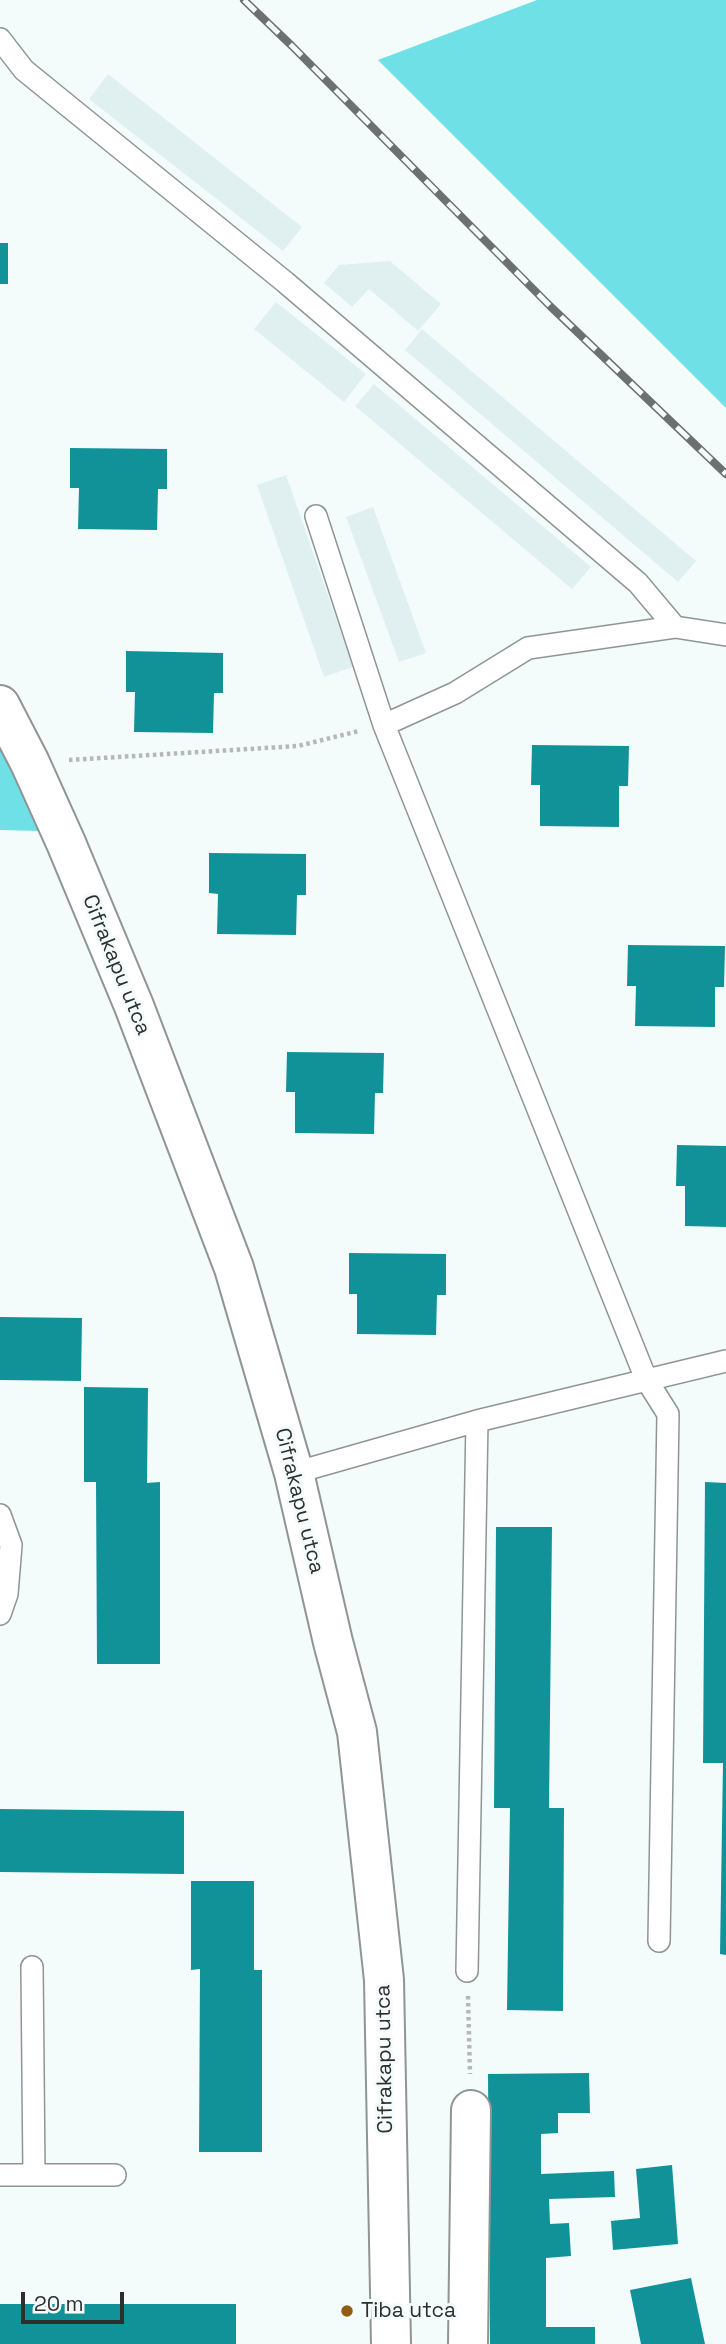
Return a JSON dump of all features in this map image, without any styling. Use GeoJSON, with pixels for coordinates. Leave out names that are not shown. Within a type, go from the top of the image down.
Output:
{"type":"FeatureCollection","features":[{"type":"Feature","properties":{"kind":"street","name":"Cifrakapu utca"},"geometry":{"type":"LineString","coordinates":[[0,705],[30,763],[134,1006],[234,1268],[294,1473],[358,1745],[384,1980],[391,2344]]}},
{"type":"Feature","properties":{"kind":"street"},"geometry":{"type":"LineString","coordinates":[[468,2344],[471,2110]]}},
{"type":"Feature","properties":{"kind":"lane"},"geometry":{"type":"LineString","coordinates":[[0,39],[24,70],[285,282],[638,583],[675,627]]}},
{"type":"Feature","properties":{"kind":"lane"},"geometry":{"type":"LineString","coordinates":[[316,516],[384,725],[646,1379],[667,1414],[659,1941]]}},
{"type":"Feature","properties":{"kind":"lane"},"geometry":{"type":"LineString","coordinates":[[384,725],[455,693],[528,648],[675,627],[726,634]]}},
{"type":"Feature","properties":{"kind":"lane"},"geometry":{"type":"LineString","coordinates":[[294,1473],[477,1421],[726,1361]]}},
{"type":"Feature","properties":{"kind":"lane"},"geometry":{"type":"LineString","coordinates":[[467,1971],[477,1421]]}},
{"type":"Feature","properties":{"kind":"lane"},"geometry":{"type":"LineString","coordinates":[[0,1514],[11,1545],[7,1594],[0,1614]]}},
{"type":"Feature","properties":{"kind":"lane"},"geometry":{"type":"LineString","coordinates":[[32,1967],[34,2175]]}},
{"type":"Feature","properties":{"kind":"lane"},"geometry":{"type":"LineString","coordinates":[[0,2175],[115,2175]]}},
{"type":"Feature","properties":{"kind":"path"},"geometry":{"type":"LineString","coordinates":[[30,763],[298,746],[384,725]]}},
{"type":"Feature","properties":{"kind":"path"},"geometry":{"type":"LineString","coordinates":[[467,1971],[471,2110]]}},
{"type":"Feature","properties":{"kind":"shaded area"},"geometry":{"type":"Polygon","coordinates":[[[537,0],[726,0],[726,408],[378,60],[537,0]]]}},
{"type":"Feature","properties":{"kind":"shaded area"},"geometry":{"type":"Polygon","coordinates":[[[108,74],[302,227],[283,251],[89,99],[108,74]]]}},
{"type":"Feature","properties":{"kind":"shaded area"},"geometry":{"type":"Polygon","coordinates":[[[390,261],[441,304],[418,331],[369,289],[352,307],[324,283],[339,265],[390,261]]]}},
{"type":"Feature","properties":{"kind":"shaded area"},"geometry":{"type":"Polygon","coordinates":[[[276,302],[366,374],[344,402],[254,329],[276,302]]]}},
{"type":"Feature","properties":{"kind":"shaded area"},"geometry":{"type":"Polygon","coordinates":[[[422,329],[696,561],[678,582],[405,350],[422,329]]]}},
{"type":"Feature","properties":{"kind":"shaded area"},"geometry":{"type":"Polygon","coordinates":[[[374,384],[591,567],[572,589],[355,406],[374,384]]]}},
{"type":"Feature","properties":{"kind":"shaded area"},"geometry":{"type":"Polygon","coordinates":[[[286,475],[353,667],[324,677],[257,485],[286,475]]]}},
{"type":"Feature","properties":{"kind":"shaded area"},"geometry":{"type":"Polygon","coordinates":[[[373,507],[426,653],[399,662],[346,517],[373,507]]]}},
{"type":"Feature","properties":{"kind":"shaded area"},"geometry":{"type":"Polygon","coordinates":[[[0,744],[40,831],[0,830],[0,744]]]}},
{"type":"Feature","properties":{"kind":"building"},"geometry":{"type":"Polygon","coordinates":[[[0,243],[8,243],[8,284],[0,284],[0,243]]]}},
{"type":"Feature","properties":{"kind":"building"},"geometry":{"type":"Polygon","coordinates":[[[70,448],[167,449],[167,489],[158,489],[157,530],[78,529],[79,488],[70,488],[70,448]]]}},
{"type":"Feature","properties":{"kind":"building"},"geometry":{"type":"Polygon","coordinates":[[[126,651],[223,653],[223,693],[214,693],[213,733],[134,732],[135,692],[126,692],[126,651]]]}},
{"type":"Feature","properties":{"kind":"building"},"geometry":{"type":"Polygon","coordinates":[[[532,745],[629,746],[628,786],[619,786],[619,827],[540,826],[540,785],[531,785],[532,745]]]}},
{"type":"Feature","properties":{"kind":"building"},"geometry":{"type":"Polygon","coordinates":[[[209,853],[306,854],[306,895],[297,895],[296,935],[217,934],[218,894],[209,893],[209,853]]]}},
{"type":"Feature","properties":{"kind":"building"},"geometry":{"type":"Polygon","coordinates":[[[628,945],[725,946],[724,987],[715,987],[715,1027],[635,1026],[636,986],[627,986],[628,945]]]}},
{"type":"Feature","properties":{"kind":"building"},"geometry":{"type":"Polygon","coordinates":[[[287,1052],[384,1053],[383,1093],[375,1093],[374,1134],[295,1133],[295,1092],[286,1092],[287,1052]]]}},
{"type":"Feature","properties":{"kind":"building"},"geometry":{"type":"Polygon","coordinates":[[[677,1145],[726,1146],[726,1227],[685,1226],[685,1186],[676,1186],[677,1145]]]}},
{"type":"Feature","properties":{"kind":"building"},"geometry":{"type":"Polygon","coordinates":[[[349,1253],[446,1254],[446,1295],[437,1295],[436,1335],[357,1334],[357,1294],[349,1294],[349,1253]]]}},
{"type":"Feature","properties":{"kind":"building"},"geometry":{"type":"Polygon","coordinates":[[[0,1317],[82,1318],[81,1381],[0,1380],[0,1317]]]}},
{"type":"Feature","properties":{"kind":"building"},"geometry":{"type":"Polygon","coordinates":[[[84,1387],[148,1388],[147,1483],[160,1482],[160,1664],[97,1664],[96,1482],[84,1482],[84,1387]]]}},
{"type":"Feature","properties":{"kind":"building"},"geometry":{"type":"Polygon","coordinates":[[[705,1482],[726,1483],[726,1955],[720,1954],[723,1763],[703,1763],[705,1482]]]}},
{"type":"Feature","properties":{"kind":"building"},"geometry":{"type":"Polygon","coordinates":[[[496,1527],[552,1527],[549,1808],[564,1808],[563,2011],[507,2010],[510,1808],[494,1808],[496,1527]]]}},
{"type":"Feature","properties":{"kind":"building"},"geometry":{"type":"Polygon","coordinates":[[[0,1809],[184,1811],[184,1874],[0,1872],[0,1809]]]}},
{"type":"Feature","properties":{"kind":"building"},"geometry":{"type":"Polygon","coordinates":[[[191,1881],[254,1881],[254,1970],[262,1970],[262,2152],[199,2152],[200,1969],[191,1970],[191,1881]]]}},
{"type":"Feature","properties":{"kind":"building"},"geometry":{"type":"Polygon","coordinates":[[[589,2073],[590,2113],[558,2113],[558,2133],[541,2134],[541,2174],[614,2171],[615,2197],[549,2199],[550,2224],[569,2223],[571,2256],[546,2258],[546,2327],[595,2327],[595,2344],[490,2344],[488,2074],[589,2073]]]}},
{"type":"Feature","properties":{"kind":"building"},"geometry":{"type":"Polygon","coordinates":[[[672,2165],[678,2244],[613,2250],[611,2221],[640,2218],[636,2169],[672,2165]]]}},
{"type":"Feature","properties":{"kind":"building"},"geometry":{"type":"Polygon","coordinates":[[[691,2278],[705,2344],[641,2344],[630,2290],[691,2278]]]}},
{"type":"Feature","properties":{"kind":"building"},"geometry":{"type":"Polygon","coordinates":[[[0,2304],[236,2304],[236,2344],[0,2344],[0,2304]]]}},
{"type":"Feature","properties":{"kind":"railway"},"geometry":{"type":"LineString","coordinates":[[244,0],[550,306],[726,474]]}},
{"type":"Feature","properties":{"kind":"place","name":"Tiba utca"},"geometry":{"type":"Point","coordinates":[347,2311]}}]}
